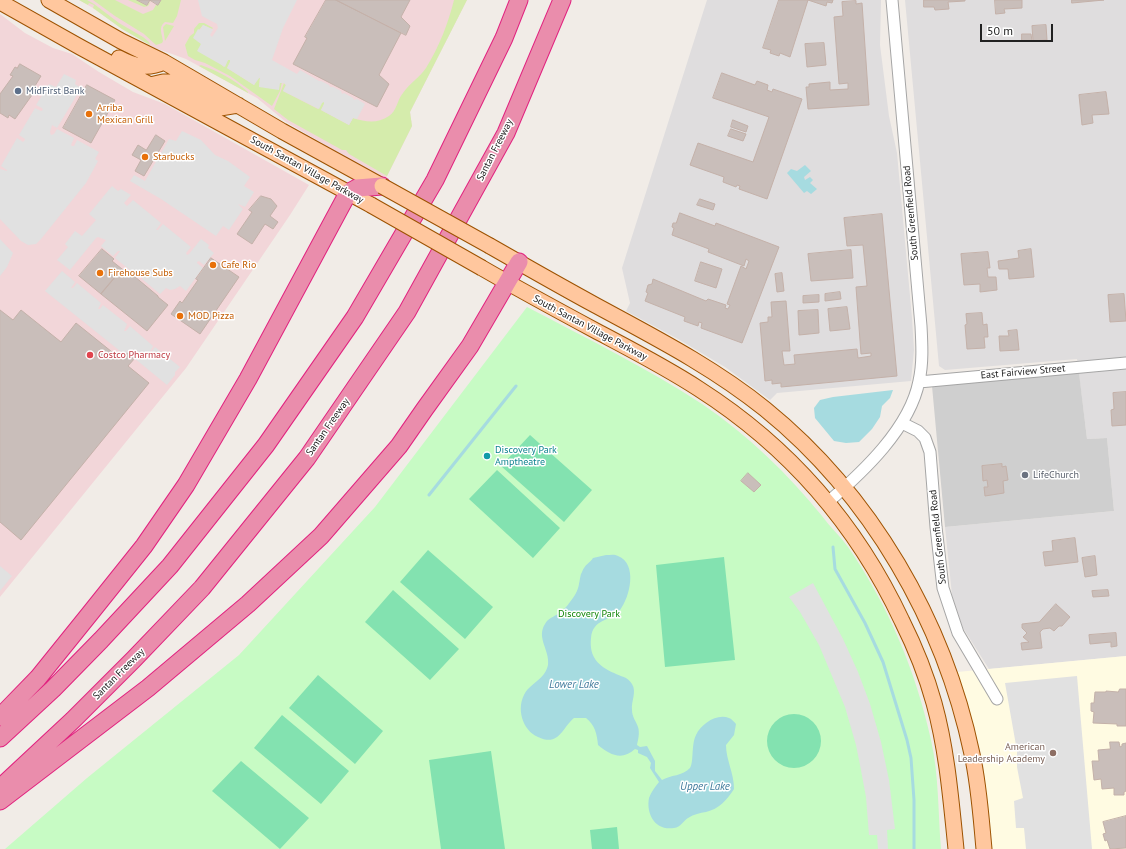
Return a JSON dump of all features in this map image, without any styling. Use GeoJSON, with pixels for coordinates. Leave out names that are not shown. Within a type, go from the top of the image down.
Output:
{"type":"FeatureCollection","features":[{"type":"Feature","properties":{"kind":"highway"},"geometry":{"type":"LineString","coordinates":[[0,738],[53,689],[170,566],[266,445],[355,317],[435,180],[504,38],[519,0]]}},
{"type":"Feature","properties":{"kind":"highway","name":"Santan Freeway"},"geometry":{"type":"LineString","coordinates":[[0,788],[73,720],[202,588],[307,458],[407,312],[506,133],[562,0]]}},
{"type":"Feature","properties":{"kind":"highway"},"geometry":{"type":"LineString","coordinates":[[0,717],[38,678],[97,605],[144,546],[186,486],[248,379],[348,193],[361,187],[382,186]]}},
{"type":"Feature","properties":{"kind":"highway"},"geometry":{"type":"LineString","coordinates":[[0,801],[148,688],[248,604],[321,536],[399,446],[470,346],[519,262]]}},
{"type":"Feature","properties":{"kind":"main road"},"geometry":{"type":"LineString","coordinates":[[49,0],[121,41],[164,62],[591,303],[674,347],[727,381],[765,409],[790,431],[818,458],[845,488],[869,519],[900,566],[927,620],[960,707],[972,755],[977,784],[984,849]]}},
{"type":"Feature","properties":{"kind":"main road","name":"South Santan Village Parkway"},"geometry":{"type":"LineString","coordinates":[[0,2],[371,205],[507,283],[640,354],[698,388],[758,432],[794,466],[828,502],[853,535],[885,585],[914,646],[925,672],[934,703],[945,755],[956,849]]}},
{"type":"Feature","properties":{"kind":"main road"},"geometry":{"type":"LineString","coordinates":[[80,47],[106,51],[140,67],[156,66],[164,62]]}},
{"type":"Feature","properties":{"kind":"main road"},"geometry":{"type":"LineString","coordinates":[[150,85],[159,82],[173,82],[220,108],[238,105]]}},
{"type":"Feature","properties":{"kind":"street","name":"South Greenfield Road"},"geometry":{"type":"LineString","coordinates":[[828,502],[845,488],[877,454],[902,423],[910,410],[919,382],[922,362],[921,326],[892,0]]}},
{"type":"Feature","properties":{"kind":"street","name":"East Fairview Street"},"geometry":{"type":"LineString","coordinates":[[919,382],[1126,363]]}},
{"type":"Feature","properties":{"kind":"street","name":"South Greenfield Road"},"geometry":{"type":"LineString","coordinates":[[902,423],[918,431],[925,438],[930,452],[943,588],[958,633],[997,699]]}},
{"type":"Feature","properties":{"kind":"shaded area"},"geometry":{"type":"Polygon","coordinates":[[[79,0],[467,0],[410,112],[412,126],[385,180],[286,122],[257,98],[186,59],[155,48],[122,29],[79,0]]]}},
{"type":"Feature","properties":{"kind":"shaded area"},"geometry":{"type":"Polygon","coordinates":[[[198,0],[297,0],[283,28],[272,60],[297,74],[300,70],[329,85],[330,87],[341,91],[342,94],[344,93],[354,100],[357,99],[365,104],[357,119],[353,118],[349,125],[321,110],[324,102],[319,109],[283,91],[286,85],[284,83],[280,83],[279,90],[259,87],[260,77],[254,85],[227,68],[230,60],[228,60],[225,67],[197,51],[201,44],[193,38],[198,29],[200,30],[203,25],[212,29],[213,30],[210,35],[212,37],[218,28],[217,24],[202,16],[198,0]]]}},
{"type":"Feature","properties":{"kind":"shaded area"},"geometry":{"type":"Polygon","coordinates":[[[707,0],[881,0],[880,45],[889,116],[897,153],[912,318],[914,350],[911,381],[777,393],[770,400],[725,367],[678,339],[626,311],[630,303],[622,268],[707,0]]]}},
{"type":"Feature","properties":{"kind":"shaded area"},"geometry":{"type":"Polygon","coordinates":[[[905,0],[1126,0],[1126,656],[989,669],[963,628],[952,595],[945,527],[1114,511],[1107,438],[1087,439],[1077,359],[945,370],[939,366],[905,0]]]}},
{"type":"Feature","properties":{"kind":"shaded area"},"geometry":{"type":"Polygon","coordinates":[[[0,14],[25,33],[53,48],[72,54],[133,92],[165,104],[309,185],[186,368],[0,597],[0,14]]]}},
{"type":"Feature","properties":{"kind":"shaded area"},"geometry":{"type":"Polygon","coordinates":[[[64,74],[76,80],[75,84],[81,88],[57,128],[52,125],[50,132],[51,135],[54,134],[57,129],[74,138],[71,145],[72,146],[74,146],[77,140],[99,152],[95,159],[98,161],[86,183],[41,239],[36,244],[28,245],[21,241],[0,219],[0,169],[7,171],[1,166],[17,138],[23,142],[25,140],[19,135],[35,108],[41,111],[43,110],[36,105],[49,84],[56,87],[64,74]]]}},
{"type":"Feature","properties":{"kind":"shaded area"},"geometry":{"type":"Polygon","coordinates":[[[182,131],[201,140],[215,155],[228,161],[250,177],[244,186],[254,192],[245,207],[238,204],[243,209],[229,230],[223,226],[216,236],[161,199],[130,181],[134,175],[145,181],[158,158],[166,160],[160,155],[169,139],[176,141],[182,131]]]}},
{"type":"Feature","properties":{"kind":"shaded area"},"geometry":{"type":"Polygon","coordinates":[[[112,186],[118,191],[121,189],[131,195],[124,203],[127,206],[133,200],[161,223],[156,230],[158,230],[163,224],[191,247],[186,253],[187,255],[201,239],[209,245],[208,248],[214,253],[204,265],[199,261],[197,262],[203,268],[186,291],[180,286],[170,290],[166,288],[160,294],[142,279],[146,272],[144,272],[140,278],[115,258],[120,251],[113,256],[101,246],[106,240],[98,237],[70,270],[57,260],[68,247],[65,244],[75,231],[82,236],[96,220],[89,214],[112,186]]]}},
{"type":"Feature","properties":{"kind":"shaded area"},"geometry":{"type":"Polygon","coordinates":[[[0,239],[13,253],[7,267],[0,276],[0,239]]]}},
{"type":"Feature","properties":{"kind":"shaded area"},"geometry":{"type":"Polygon","coordinates":[[[62,271],[75,282],[71,288],[73,288],[77,283],[101,303],[98,309],[100,309],[103,305],[127,324],[124,331],[126,331],[130,326],[153,346],[150,352],[155,347],[180,367],[167,385],[128,353],[125,355],[45,291],[62,271]]]}},
{"type":"Feature","properties":{"kind":"shaded area","name":"LifeChurch"},"geometry":{"type":"Polygon","coordinates":[[[1079,373],[1087,439],[1107,438],[1114,511],[945,527],[932,386],[1079,373]]]}},
{"type":"Feature","properties":{"kind":"shaded area"},"geometry":{"type":"Polygon","coordinates":[[[0,566],[12,576],[0,591],[0,566]]]}},
{"type":"Feature","properties":{"kind":"shaded area"},"geometry":{"type":"Polygon","coordinates":[[[813,583],[843,639],[858,672],[870,704],[881,742],[889,780],[895,829],[887,830],[888,849],[878,849],[877,835],[869,835],[866,797],[860,765],[845,707],[819,645],[800,612],[789,597],[813,583]]]}},
{"type":"Feature","properties":{"kind":"shaded area","name":"American Leadership Academy"},"geometry":{"type":"Polygon","coordinates":[[[1126,656],[1126,849],[992,849],[983,762],[957,672],[1126,656]]]}},
{"type":"Feature","properties":{"kind":"shaded area"},"geometry":{"type":"Polygon","coordinates":[[[1077,676],[1092,849],[1026,849],[1024,828],[1016,828],[1014,801],[1023,798],[1017,767],[1017,751],[1005,683],[1077,676]]]}},
{"type":"Feature","properties":{"kind":"green space"},"geometry":{"type":"Polygon","coordinates":[[[79,0],[87,0],[94,4],[119,23],[143,37],[149,42],[150,45],[122,29],[93,8],[94,5],[89,3],[88,5],[79,0]]]}},
{"type":"Feature","properties":{"kind":"green space"},"geometry":{"type":"Polygon","coordinates":[[[93,0],[115,0],[143,14],[153,10],[159,0],[181,0],[177,16],[173,23],[165,22],[162,26],[162,43],[156,45],[144,34],[93,0]]]}},
{"type":"Feature","properties":{"kind":"green space"},"geometry":{"type":"Polygon","coordinates":[[[128,0],[137,0],[147,5],[151,1],[148,6],[144,7],[128,0]]]}},
{"type":"Feature","properties":{"kind":"green space"},"geometry":{"type":"Polygon","coordinates":[[[454,0],[467,0],[410,112],[412,126],[387,176],[349,154],[346,150],[342,150],[288,120],[274,109],[284,83],[286,85],[283,91],[318,109],[322,102],[324,102],[321,110],[349,125],[353,118],[371,122],[385,119],[392,114],[403,93],[424,71],[431,60],[443,35],[454,0]]]}},
{"type":"Feature","properties":{"kind":"green space"},"geometry":{"type":"Polygon","coordinates":[[[199,23],[204,23],[213,28],[212,29],[203,25],[199,30],[201,45],[224,67],[228,60],[230,60],[227,68],[254,85],[258,78],[260,78],[259,87],[282,82],[280,91],[272,106],[230,76],[188,56],[185,45],[199,23]]]}},
{"type":"Feature","properties":{"kind":"green space"},"geometry":{"type":"Polygon","coordinates":[[[166,24],[174,26],[165,41],[163,27],[166,24]]]}},
{"type":"Feature","properties":{"kind":"green space"},"geometry":{"type":"Polygon","coordinates":[[[201,65],[226,76],[248,93],[199,66],[201,65]]]}},
{"type":"Feature","properties":{"kind":"green space","name":"Discovery Park"},"geometry":{"type":"Polygon","coordinates":[[[527,307],[638,366],[681,391],[719,416],[751,442],[781,470],[809,500],[848,547],[876,592],[888,615],[909,664],[925,714],[934,753],[941,849],[5,849],[87,778],[239,655],[375,507],[527,307]]]}},
{"type":"Feature","properties":{"kind":"green space"},"geometry":{"type":"Polygon","coordinates":[[[530,435],[592,490],[564,522],[501,466],[530,435]]]}},
{"type":"Feature","properties":{"kind":"green space"},"geometry":{"type":"Polygon","coordinates":[[[497,470],[560,528],[533,558],[469,499],[497,470]]]}},
{"type":"Feature","properties":{"kind":"green space"},"geometry":{"type":"Polygon","coordinates":[[[428,550],[493,607],[465,639],[400,582],[428,550]]]}},
{"type":"Feature","properties":{"kind":"green space"},"geometry":{"type":"Polygon","coordinates":[[[724,557],[735,660],[665,667],[656,565],[724,557]]]}},
{"type":"Feature","properties":{"kind":"green space"},"geometry":{"type":"Polygon","coordinates":[[[393,590],[459,649],[430,680],[365,622],[393,590]]]}},
{"type":"Feature","properties":{"kind":"green space"},"geometry":{"type":"Polygon","coordinates":[[[318,675],[383,731],[355,764],[289,708],[318,675]]]}},
{"type":"Feature","properties":{"kind":"green space"},"geometry":{"type":"Polygon","coordinates":[[[794,714],[804,716],[813,722],[819,731],[821,741],[819,751],[813,760],[804,766],[794,768],[784,766],[775,760],[769,751],[767,741],[769,731],[775,722],[784,716],[794,714]]]}},
{"type":"Feature","properties":{"kind":"green space"},"geometry":{"type":"Polygon","coordinates":[[[282,715],[349,771],[321,804],[254,748],[282,715]]]}},
{"type":"Feature","properties":{"kind":"green space"},"geometry":{"type":"Polygon","coordinates":[[[491,751],[505,849],[441,849],[429,760],[491,751]]]}},
{"type":"Feature","properties":{"kind":"green space"},"geometry":{"type":"Polygon","coordinates":[[[241,761],[309,818],[280,849],[212,791],[241,761]]]}},
{"type":"Feature","properties":{"kind":"green space"},"geometry":{"type":"Polygon","coordinates":[[[617,827],[619,849],[592,849],[590,830],[617,827]]]}},
{"type":"Feature","properties":{"kind":"water"},"geometry":{"type":"Polygon","coordinates":[[[805,165],[811,171],[804,177],[805,180],[810,177],[813,180],[810,183],[817,189],[811,194],[807,191],[804,193],[787,173],[791,169],[797,171],[805,165]]]}},
{"type":"Feature","properties":{"kind":"water"},"geometry":{"type":"Polygon","coordinates":[[[893,390],[890,398],[882,406],[880,417],[872,429],[859,442],[846,443],[834,441],[815,418],[814,408],[820,400],[833,397],[893,390]]]}},
{"type":"Feature","properties":{"kind":"water","name":"Lower Lake"},"geometry":{"type":"Polygon","coordinates":[[[606,555],[615,555],[624,560],[630,573],[629,589],[624,604],[620,610],[612,617],[598,624],[592,632],[591,645],[593,656],[603,667],[626,678],[632,684],[634,693],[632,712],[639,732],[637,745],[640,747],[647,746],[655,761],[655,771],[662,780],[687,771],[692,762],[694,739],[698,731],[710,720],[724,717],[730,718],[736,724],[734,735],[726,745],[734,789],[719,806],[711,811],[690,817],[674,828],[662,827],[653,820],[648,804],[652,792],[659,782],[650,768],[651,763],[647,757],[638,753],[638,750],[635,749],[630,753],[621,756],[607,752],[598,745],[595,730],[586,718],[574,718],[559,735],[551,740],[532,734],[524,724],[522,718],[522,699],[525,693],[544,674],[548,665],[542,634],[546,622],[563,610],[576,594],[581,573],[586,565],[593,558],[606,555]]]}},
{"type":"Feature","properties":{"kind":"building"},"geometry":{"type":"Polygon","coordinates":[[[137,0],[150,0],[147,5],[137,0]]]}},
{"type":"Feature","properties":{"kind":"building"},"geometry":{"type":"Polygon","coordinates":[[[150,0],[161,0],[158,5],[150,0]]]}},
{"type":"Feature","properties":{"kind":"building"},"geometry":{"type":"Polygon","coordinates":[[[326,0],[336,0],[401,33],[379,75],[389,84],[377,107],[293,64],[307,38],[305,37],[326,0]]]}},
{"type":"Feature","properties":{"kind":"building"},"geometry":{"type":"Polygon","coordinates":[[[336,0],[410,0],[401,17],[410,26],[406,35],[336,0]]]}},
{"type":"Feature","properties":{"kind":"building"},"geometry":{"type":"Polygon","coordinates":[[[779,0],[808,0],[790,57],[780,53],[779,56],[770,53],[771,50],[763,48],[779,0]]]}},
{"type":"Feature","properties":{"kind":"building"},"geometry":{"type":"Polygon","coordinates":[[[808,0],[833,0],[832,3],[827,2],[826,6],[808,0]]]}},
{"type":"Feature","properties":{"kind":"building"},"geometry":{"type":"Polygon","coordinates":[[[924,0],[965,1],[948,2],[949,9],[935,10],[934,7],[924,7],[924,0]]]}},
{"type":"Feature","properties":{"kind":"building"},"geometry":{"type":"Polygon","coordinates":[[[995,0],[1022,0],[1022,8],[1004,9],[1005,13],[996,14],[995,0]]]}},
{"type":"Feature","properties":{"kind":"building"},"geometry":{"type":"Polygon","coordinates":[[[1072,0],[1104,0],[1072,3],[1072,0]]]}},
{"type":"Feature","properties":{"kind":"building"},"geometry":{"type":"Polygon","coordinates":[[[856,1],[856,4],[862,3],[869,105],[808,109],[806,87],[809,87],[809,84],[830,82],[830,90],[848,89],[848,83],[839,84],[834,17],[843,16],[842,2],[856,1]]]}},
{"type":"Feature","properties":{"kind":"building"},"geometry":{"type":"Polygon","coordinates":[[[1046,25],[1047,40],[1033,41],[1032,26],[1046,25]]]}},
{"type":"Feature","properties":{"kind":"building"},"geometry":{"type":"Polygon","coordinates":[[[1022,34],[1031,34],[1032,41],[1022,41],[1022,34]]]}},
{"type":"Feature","properties":{"kind":"building"},"geometry":{"type":"Polygon","coordinates":[[[824,43],[826,65],[807,67],[805,44],[824,43]]]}},
{"type":"Feature","properties":{"kind":"building","name":"MidFirst Bank"},"geometry":{"type":"Polygon","coordinates":[[[20,64],[41,76],[35,86],[37,88],[15,119],[9,115],[8,118],[0,113],[0,94],[13,76],[10,75],[15,67],[17,68],[20,64]]]}},
{"type":"Feature","properties":{"kind":"building"},"geometry":{"type":"Polygon","coordinates":[[[722,73],[755,85],[757,81],[768,85],[767,90],[772,92],[773,89],[802,99],[767,199],[739,189],[740,186],[737,185],[736,187],[723,182],[724,177],[690,165],[698,143],[753,162],[769,117],[713,98],[722,73]]]}},
{"type":"Feature","properties":{"kind":"building","name":"Arriba Mexican Grill"},"geometry":{"type":"Polygon","coordinates":[[[87,85],[115,100],[91,143],[63,128],[87,85]]]}},
{"type":"Feature","properties":{"kind":"building"},"geometry":{"type":"Polygon","coordinates":[[[1106,92],[1109,114],[1092,115],[1093,123],[1082,125],[1079,95],[1106,92]]]}},
{"type":"Feature","properties":{"kind":"building"},"geometry":{"type":"Polygon","coordinates":[[[733,120],[748,126],[746,132],[731,127],[733,120]]]}},
{"type":"Feature","properties":{"kind":"building"},"geometry":{"type":"Polygon","coordinates":[[[731,129],[746,134],[743,141],[728,136],[731,129]]]}},
{"type":"Feature","properties":{"kind":"building","name":"Starbucks"},"geometry":{"type":"Polygon","coordinates":[[[156,135],[165,141],[144,176],[135,171],[141,160],[132,155],[138,145],[146,150],[156,135]]]}},
{"type":"Feature","properties":{"kind":"building"},"geometry":{"type":"Polygon","coordinates":[[[261,196],[271,199],[277,206],[270,216],[278,222],[273,229],[265,224],[252,244],[237,234],[252,212],[249,210],[261,196]]]}},
{"type":"Feature","properties":{"kind":"building"},"geometry":{"type":"Polygon","coordinates":[[[700,199],[715,204],[713,210],[697,205],[700,199]]]}},
{"type":"Feature","properties":{"kind":"building"},"geometry":{"type":"Polygon","coordinates":[[[680,213],[715,226],[716,223],[779,247],[742,343],[701,328],[702,323],[699,322],[698,326],[684,321],[685,317],[645,301],[648,293],[646,292],[648,285],[652,284],[653,279],[706,301],[708,299],[726,305],[725,308],[728,309],[730,305],[727,304],[741,266],[746,269],[749,261],[746,259],[744,266],[708,252],[709,249],[672,235],[674,228],[672,227],[673,223],[676,223],[680,213]]]}},
{"type":"Feature","properties":{"kind":"building"},"geometry":{"type":"Polygon","coordinates":[[[882,214],[897,376],[781,387],[781,383],[772,384],[772,380],[765,381],[760,323],[768,322],[768,317],[772,317],[771,302],[786,301],[790,351],[782,351],[784,365],[795,364],[794,355],[857,349],[858,358],[871,356],[871,353],[861,354],[856,287],[867,286],[863,245],[847,246],[844,218],[882,214]]]}},
{"type":"Feature","properties":{"kind":"building","name":"Firehouse Subs"},"geometry":{"type":"Polygon","coordinates":[[[102,249],[114,259],[112,261],[122,269],[101,294],[79,276],[102,249]]]}},
{"type":"Feature","properties":{"kind":"building"},"geometry":{"type":"Polygon","coordinates":[[[1031,249],[1034,277],[1009,279],[1008,269],[999,269],[998,261],[1019,258],[1018,251],[1031,249]]]}},
{"type":"Feature","properties":{"kind":"building"},"geometry":{"type":"Polygon","coordinates":[[[851,250],[853,278],[811,281],[808,254],[851,250]]]}},
{"type":"Feature","properties":{"kind":"building"},"geometry":{"type":"Polygon","coordinates":[[[988,252],[990,268],[987,268],[988,277],[996,277],[997,290],[980,292],[980,284],[964,285],[961,254],[988,252]]]}},
{"type":"Feature","properties":{"kind":"building"},"geometry":{"type":"Polygon","coordinates":[[[211,258],[239,277],[200,334],[171,314],[180,301],[182,303],[198,280],[196,279],[211,258]]]}},
{"type":"Feature","properties":{"kind":"building"},"geometry":{"type":"Polygon","coordinates":[[[701,262],[722,269],[716,288],[695,281],[701,262]]]}},
{"type":"Feature","properties":{"kind":"building"},"geometry":{"type":"Polygon","coordinates":[[[122,269],[127,273],[128,271],[168,305],[147,331],[101,294],[122,269]]]}},
{"type":"Feature","properties":{"kind":"building"},"geometry":{"type":"Polygon","coordinates":[[[782,273],[784,291],[777,292],[775,274],[782,273]]]}},
{"type":"Feature","properties":{"kind":"building"},"geometry":{"type":"Polygon","coordinates":[[[840,292],[841,299],[825,301],[825,294],[840,292]]]}},
{"type":"Feature","properties":{"kind":"building"},"geometry":{"type":"Polygon","coordinates":[[[1124,294],[1126,321],[1110,322],[1108,295],[1124,294]]]}},
{"type":"Feature","properties":{"kind":"building"},"geometry":{"type":"Polygon","coordinates":[[[819,295],[819,302],[803,303],[803,296],[819,295]]]}},
{"type":"Feature","properties":{"kind":"building"},"geometry":{"type":"Polygon","coordinates":[[[847,307],[850,329],[830,331],[828,309],[847,307]]]}},
{"type":"Feature","properties":{"kind":"building"},"geometry":{"type":"Polygon","coordinates":[[[0,310],[13,320],[21,310],[61,342],[76,323],[122,360],[127,353],[135,358],[128,366],[149,383],[21,540],[0,522],[0,310]]]}},
{"type":"Feature","properties":{"kind":"building"},"geometry":{"type":"Polygon","coordinates":[[[818,310],[819,333],[799,335],[798,311],[818,310]]]}},
{"type":"Feature","properties":{"kind":"building"},"geometry":{"type":"Polygon","coordinates":[[[982,313],[983,325],[987,324],[988,337],[984,337],[985,348],[967,349],[965,325],[967,324],[966,314],[982,313]]]}},
{"type":"Feature","properties":{"kind":"building"},"geometry":{"type":"Polygon","coordinates":[[[1017,330],[1019,350],[1000,351],[999,336],[1009,336],[1008,331],[1017,330]]]}},
{"type":"Feature","properties":{"kind":"building"},"geometry":{"type":"Polygon","coordinates":[[[1126,392],[1126,425],[1112,426],[1111,410],[1114,409],[1113,393],[1126,392]]]}},
{"type":"Feature","properties":{"kind":"building"},"geometry":{"type":"Polygon","coordinates":[[[1002,464],[1002,467],[1006,466],[1008,480],[1003,481],[1004,493],[985,496],[984,487],[988,487],[987,480],[983,481],[982,466],[1002,464]]]}},
{"type":"Feature","properties":{"kind":"building"},"geometry":{"type":"Polygon","coordinates":[[[748,473],[761,485],[754,492],[741,481],[748,473]]]}},
{"type":"Feature","properties":{"kind":"building"},"geometry":{"type":"Polygon","coordinates":[[[1075,538],[1078,562],[1045,566],[1043,552],[1053,551],[1052,541],[1075,538]]]}},
{"type":"Feature","properties":{"kind":"building"},"geometry":{"type":"Polygon","coordinates":[[[1095,556],[1097,575],[1085,577],[1082,558],[1095,556]]]}},
{"type":"Feature","properties":{"kind":"building"},"geometry":{"type":"Polygon","coordinates":[[[1108,590],[1109,596],[1093,597],[1092,591],[1108,590]]]}},
{"type":"Feature","properties":{"kind":"building"},"geometry":{"type":"Polygon","coordinates":[[[1056,604],[1070,617],[1062,626],[1059,626],[1054,631],[1050,628],[1043,629],[1040,632],[1042,648],[1022,650],[1021,643],[1029,642],[1023,637],[1027,633],[1022,628],[1022,624],[1039,622],[1056,604]]]}},
{"type":"Feature","properties":{"kind":"building"},"geometry":{"type":"Polygon","coordinates":[[[1116,633],[1117,646],[1111,647],[1111,642],[1090,644],[1089,635],[1116,633]]]}},
{"type":"Feature","properties":{"kind":"building"},"geometry":{"type":"Polygon","coordinates":[[[1120,689],[1126,689],[1126,726],[1093,723],[1094,712],[1091,711],[1091,703],[1094,703],[1095,692],[1118,692],[1120,689]]]}},
{"type":"Feature","properties":{"kind":"building"},"geometry":{"type":"Polygon","coordinates":[[[1110,742],[1119,742],[1120,747],[1122,744],[1126,743],[1126,791],[1124,792],[1124,795],[1114,795],[1114,788],[1102,789],[1101,779],[1094,780],[1092,761],[1099,761],[1098,750],[1110,749],[1110,742]]]}},
{"type":"Feature","properties":{"kind":"building"},"geometry":{"type":"Polygon","coordinates":[[[1126,816],[1126,848],[1110,849],[1103,834],[1106,833],[1103,822],[1126,816]]]}},
{"type":"Feature","properties":{"kind":"waterway"},"geometry":{"type":"LineString","coordinates":[[429,495],[516,386]]}},
{"type":"Feature","properties":{"kind":"waterway"},"geometry":{"type":"LineString","coordinates":[[833,547],[835,569],[865,623],[883,662],[907,740],[911,758],[914,800],[914,849]]}},
{"type":"Feature","properties":{"kind":"place","name":"MidFirst Bank"},"geometry":{"type":"Point","coordinates":[18,91]}},
{"type":"Feature","properties":{"kind":"place","name":"Arriba Mexican Grill"},"geometry":{"type":"Point","coordinates":[89,114]}},
{"type":"Feature","properties":{"kind":"place","name":"Starbucks"},"geometry":{"type":"Point","coordinates":[145,157]}},
{"type":"Feature","properties":{"kind":"place","name":"Cafe Rio"},"geometry":{"type":"Point","coordinates":[213,265]}},
{"type":"Feature","properties":{"kind":"place","name":"Firehouse Subs"},"geometry":{"type":"Point","coordinates":[100,273]}},
{"type":"Feature","properties":{"kind":"place","name":"MOD Pizza"},"geometry":{"type":"Point","coordinates":[180,316]}},
{"type":"Feature","properties":{"kind":"place","name":"Costco Pharmacy"},"geometry":{"type":"Point","coordinates":[90,355]}},
{"type":"Feature","properties":{"kind":"place","name":"Discovery Park Amptheatre"},"geometry":{"type":"Point","coordinates":[487,456]}},
{"type":"Feature","properties":{"kind":"place","name":"LifeChurch"},"geometry":{"type":"Point","coordinates":[1025,475]}},
{"type":"Feature","properties":{"kind":"place","name":"American Leadership Academy"},"geometry":{"type":"Point","coordinates":[1053,753]}},
{"type":"Feature","properties":{"kind":"water label","name":"Upper Lake"},"geometry":{"type":"Point","coordinates":[705,787]}}]}
